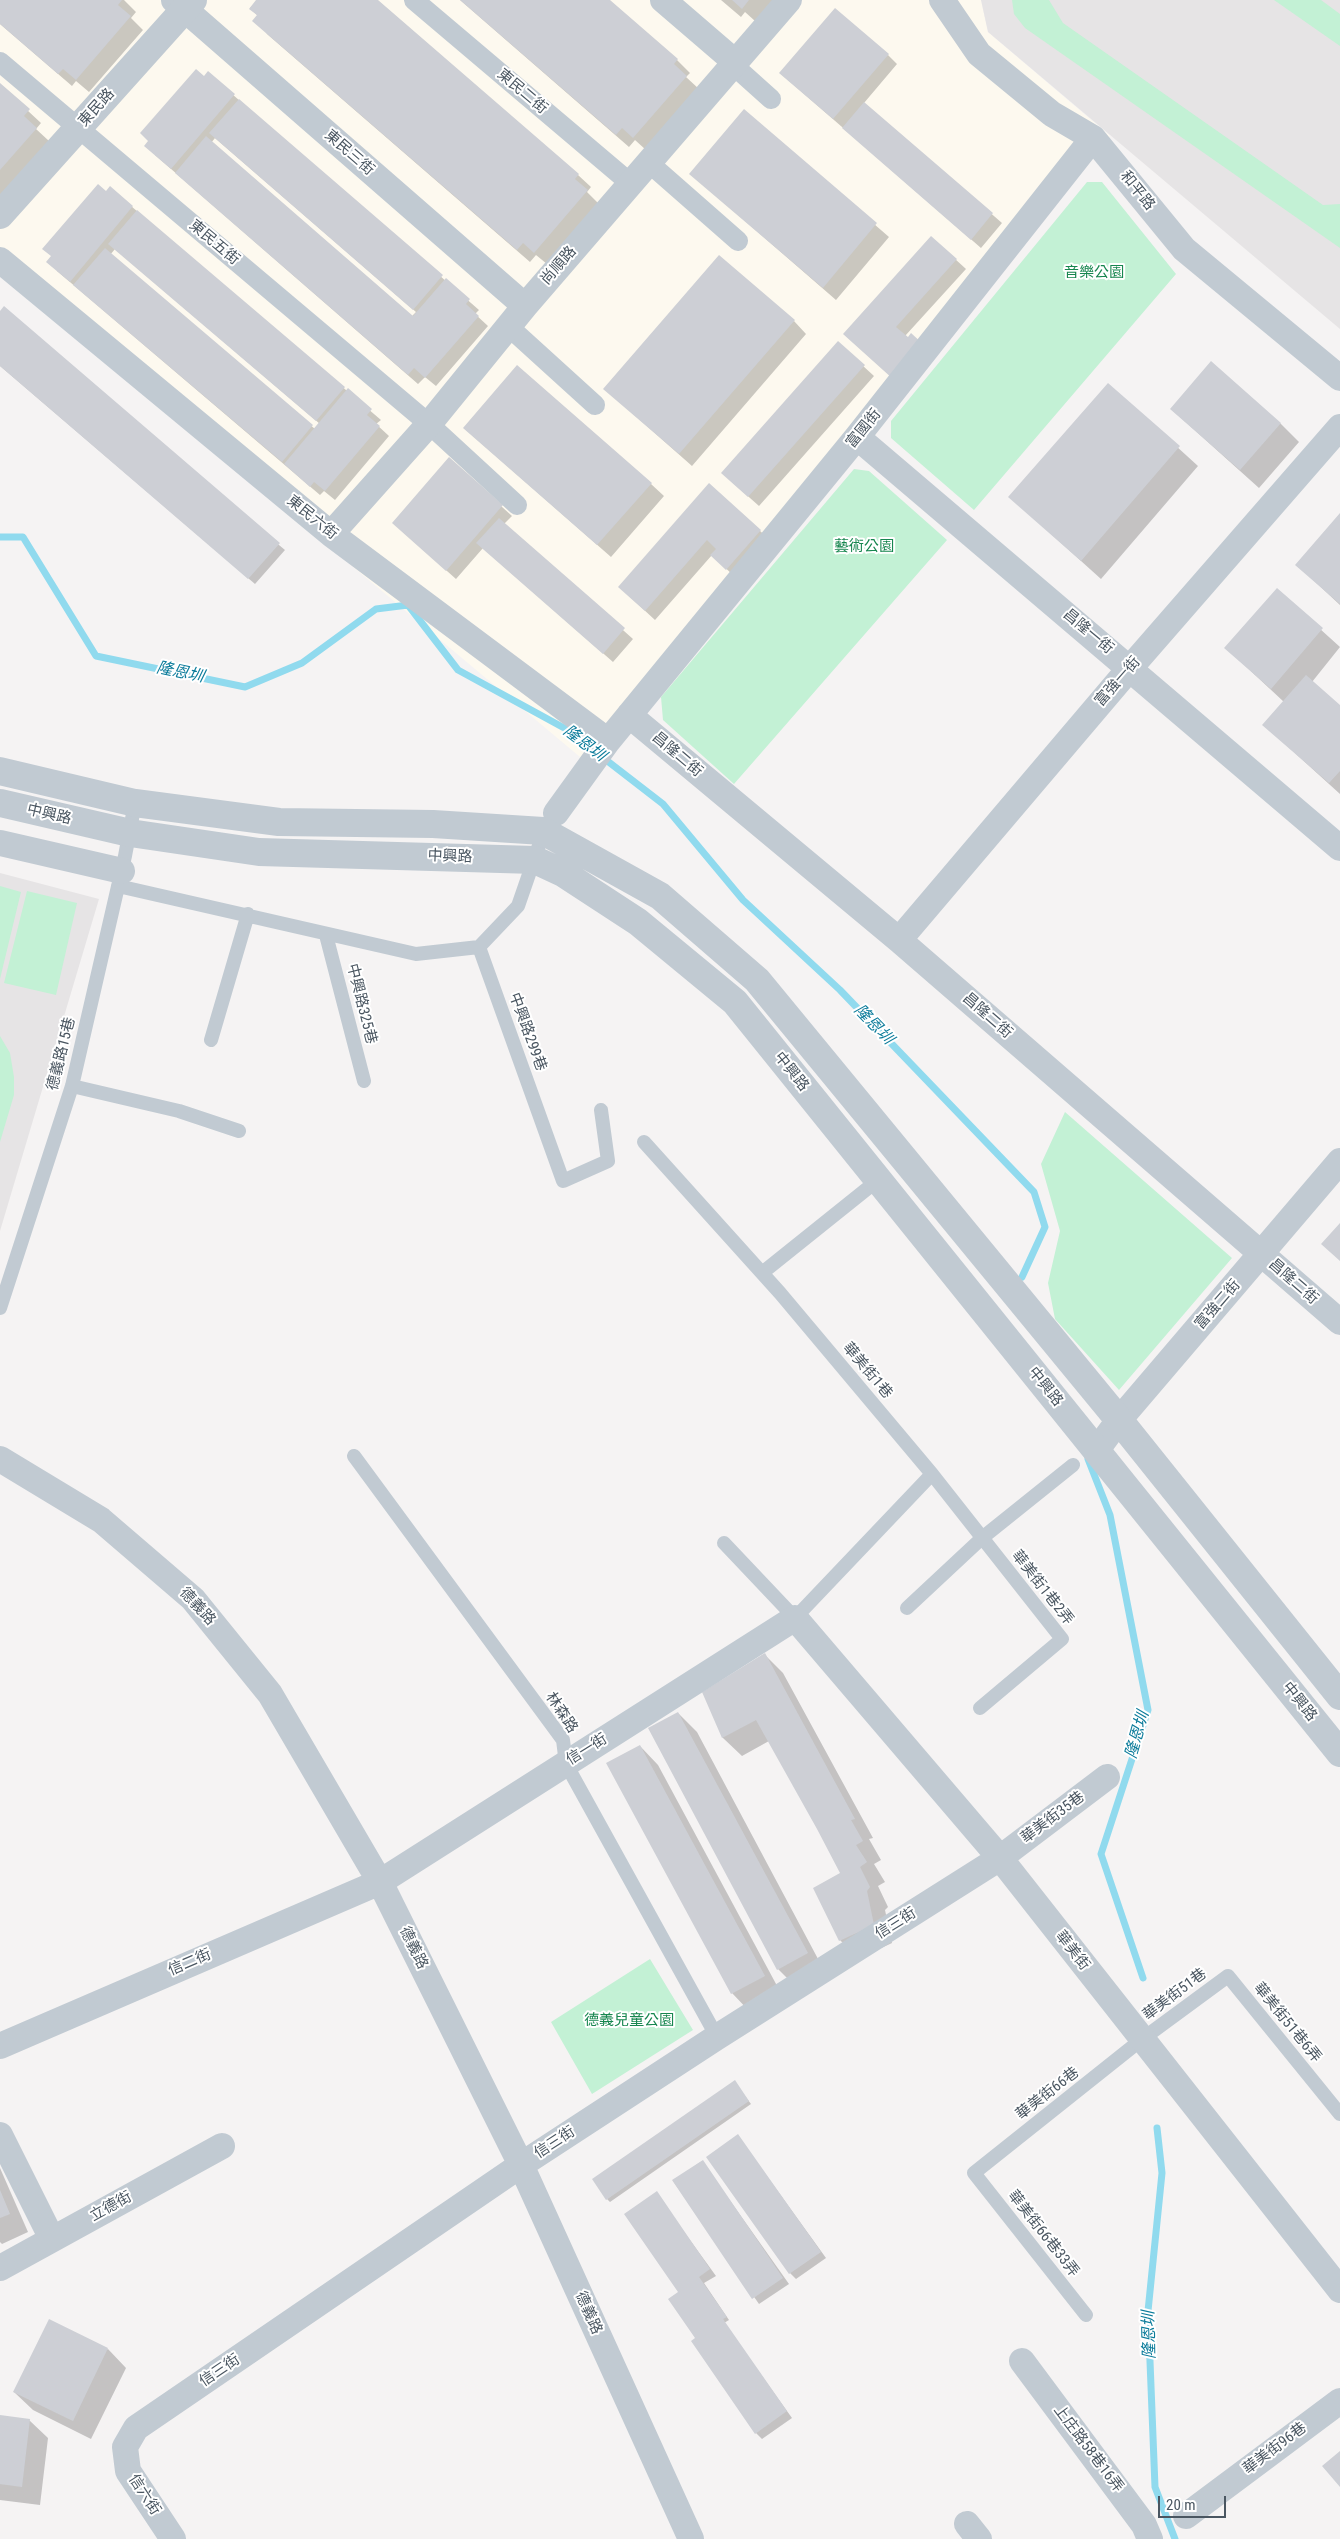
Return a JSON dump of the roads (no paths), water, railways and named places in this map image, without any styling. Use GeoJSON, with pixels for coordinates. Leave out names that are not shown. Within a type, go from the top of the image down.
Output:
{"type":"FeatureCollection","features":[{"type":"Feature","properties":{"kind":"street","name":"東民二街"},"geometry":{"type":"LineString","coordinates":[[414,0],[630,184]]}},
{"type":"Feature","properties":{"kind":"street"},"geometry":{"type":"LineString","coordinates":[[663,0],[771,99]]}},
{"type":"Feature","properties":{"kind":"street","name":"尚順路"},"geometry":{"type":"LineString","coordinates":[[331,534],[429,424],[508,326],[789,0]]}},
{"type":"Feature","properties":{"kind":"street","name":"和平路"},"geometry":{"type":"LineString","coordinates":[[942,0],[979,54],[1052,114],[1093,138],[1184,249],[1340,378]]}},
{"type":"Feature","properties":{"kind":"street","name":"東民路"},"geometry":{"type":"LineString","coordinates":[[0,215],[78,128],[184,3]]}},
{"type":"Feature","properties":{"kind":"street","name":"東民三街"},"geometry":{"type":"LineString","coordinates":[[184,3],[525,306]]}},
{"type":"Feature","properties":{"kind":"street","name":"東民五街"},"geometry":{"type":"LineString","coordinates":[[0,62],[429,424],[517,506]]}},
{"type":"Feature","properties":{"kind":"street","name":"富國街"},"geometry":{"type":"LineString","coordinates":[[630,715],[857,437],[1093,138]]}},
{"type":"Feature","properties":{"kind":"street"},"geometry":{"type":"LineString","coordinates":[[648,162],[738,241]]}},
{"type":"Feature","properties":{"kind":"street","name":"東民六街"},"geometry":{"type":"LineString","coordinates":[[0,260],[331,534],[606,744]]}},
{"type":"Feature","properties":{"kind":"street"},"geometry":{"type":"LineString","coordinates":[[508,326],[595,405]]}},
{"type":"Feature","properties":{"kind":"street","name":"富強一街"},"geometry":{"type":"LineString","coordinates":[[899,940],[1130,668],[1340,426]]}},
{"type":"Feature","properties":{"kind":"street","name":"昌隆一街"},"geometry":{"type":"LineString","coordinates":[[857,437],[1340,848]]}},
{"type":"Feature","properties":{"kind":"street"},"geometry":{"type":"LineString","coordinates":[[549,822],[606,744],[630,715]]}},
{"type":"Feature","properties":{"kind":"street","name":"昌隆二街"},"geometry":{"type":"LineString","coordinates":[[630,715],[899,940],[1340,1322]]}},
{"type":"Feature","properties":{"kind":"street","name":"中興路"},"geometry":{"type":"LineString","coordinates":[[0,771],[135,803],[280,822],[433,824],[549,822],[660,896],[757,980],[1120,1420],[1340,1696]]}},
{"type":"Feature","properties":{"kind":"street","name":"中興路"},"geometry":{"type":"LineString","coordinates":[[0,803],[130,834],[259,852],[535,860],[563,873],[638,922],[735,1002],[1340,1753]]}},
{"type":"Feature","properties":{"kind":"street"},"geometry":{"type":"LineString","coordinates":[[0,843],[120,878]]}},
{"type":"Feature","properties":{"kind":"street","name":"富強二街"},"geometry":{"type":"LineString","coordinates":[[1096,1450],[1340,1161]]}},
{"type":"Feature","properties":{"kind":"street","name":"德義路"},"geometry":{"type":"LineString","coordinates":[[0,1459],[101,1520],[193,1599],[270,1694],[380,1882],[521,2166],[691,2539]]}},
{"type":"Feature","properties":{"kind":"street","name":"信一街"},"geometry":{"type":"LineString","coordinates":[[380,1882],[795,1618]]}},
{"type":"Feature","properties":{"kind":"street","name":"華美街"},"geometry":{"type":"LineString","coordinates":[[795,1618],[1000,1858],[1141,2040],[1340,2290]]}},
{"type":"Feature","properties":{"kind":"street","name":"華美街35巷"},"geometry":{"type":"LineString","coordinates":[[1000,1858],[1106,1777]]}},
{"type":"Feature","properties":{"kind":"street","name":"信三街"},"geometry":{"type":"LineString","coordinates":[[125,2446],[136,2428],[521,2166],[716,2037],[1000,1858]]}},
{"type":"Feature","properties":{"kind":"street","name":"信二街"},"geometry":{"type":"LineString","coordinates":[[0,2046],[380,1882]]}},
{"type":"Feature","properties":{"kind":"street"},"geometry":{"type":"LineString","coordinates":[[0,2135],[52,2239]]}},
{"type":"Feature","properties":{"kind":"street","name":"立德街"},"geometry":{"type":"LineString","coordinates":[[0,2268],[222,2146]]}},
{"type":"Feature","properties":{"kind":"street","name":"上庄路58巷16弄"},"geometry":{"type":"LineString","coordinates":[[1022,2361],[1144,2525],[1150,2539]]}},
{"type":"Feature","properties":{"kind":"street","name":"華美街96巷"},"geometry":{"type":"LineString","coordinates":[[1186,2516],[1340,2401]]}},
{"type":"Feature","properties":{"kind":"street","name":"信六街"},"geometry":{"type":"LineString","coordinates":[[125,2446],[128,2471],[173,2539]]}},
{"type":"Feature","properties":{"kind":"lane","name":"德義路15巷"},"geometry":{"type":"LineString","coordinates":[[0,1308],[72,1086],[130,834],[135,803]]}},
{"type":"Feature","properties":{"kind":"lane"},"geometry":{"type":"LineString","coordinates":[[120,878],[326,935],[416,954],[479,947],[518,906],[549,822]]}},
{"type":"Feature","properties":{"kind":"lane"},"geometry":{"type":"LineString","coordinates":[[211,1040],[248,914]]}},
{"type":"Feature","properties":{"kind":"lane","name":"中興路325巷"},"geometry":{"type":"LineString","coordinates":[[326,935],[364,1081]]}},
{"type":"Feature","properties":{"kind":"lane","name":"中興路299巷"},"geometry":{"type":"LineString","coordinates":[[479,947],[564,1181],[608,1161],[601,1110]]}},
{"type":"Feature","properties":{"kind":"lane"},"geometry":{"type":"LineString","coordinates":[[72,1086],[179,1111],[239,1131]]}},
{"type":"Feature","properties":{"kind":"lane","name":"華美街1巷"},"geometry":{"type":"LineString","coordinates":[[644,1142],[762,1273],[932,1474]]}},
{"type":"Feature","properties":{"kind":"lane"},"geometry":{"type":"LineString","coordinates":[[762,1273],[878,1180]]}},
{"type":"Feature","properties":{"kind":"lane","name":"林森路"},"geometry":{"type":"LineString","coordinates":[[354,1456],[563,1740],[566,1764],[716,2037]]}},
{"type":"Feature","properties":{"kind":"lane"},"geometry":{"type":"LineString","coordinates":[[907,1608],[982,1538],[1073,1465]]}},
{"type":"Feature","properties":{"kind":"lane"},"geometry":{"type":"LineString","coordinates":[[724,1543],[795,1618],[932,1474]]}},
{"type":"Feature","properties":{"kind":"lane","name":"華美街1巷2弄"},"geometry":{"type":"LineString","coordinates":[[932,1474],[1062,1639],[980,1708]]}},
{"type":"Feature","properties":{"kind":"lane","name":"華美街51巷"},"geometry":{"type":"LineString","coordinates":[[1141,2040],[1228,1976]]}},
{"type":"Feature","properties":{"kind":"lane","name":"華美街51巷6弄"},"geometry":{"type":"LineString","coordinates":[[1228,1976],[1340,2114]]}},
{"type":"Feature","properties":{"kind":"lane","name":"華美街66巷"},"geometry":{"type":"LineString","coordinates":[[974,2173],[1141,2040]]}},
{"type":"Feature","properties":{"kind":"lane","name":"華美街66巷33弄"},"geometry":{"type":"LineString","coordinates":[[974,2173],[1086,2315]]}},
{"type":"Feature","properties":{"kind":"waterway","name":"隆恩圳"},"geometry":{"type":"LineString","coordinates":[[0,537],[23,537],[96,656],[245,687],[302,663],[376,609],[408,605],[458,670],[566,729],[663,804],[743,900],[840,990],[1034,1192],[1045,1227],[1022,1277]]}},
{"type":"Feature","properties":{"kind":"waterway","name":"隆恩圳"},"geometry":{"type":"LineString","coordinates":[[1088,1459],[1110,1515],[1148,1710],[1101,1854],[1143,1978]]}},
{"type":"Feature","properties":{"kind":"waterway","name":"隆恩圳"},"geometry":{"type":"LineString","coordinates":[[1157,2128],[1162,2173],[1148,2311],[1155,2487],[1175,2539]]}},
{"type":"Feature","properties":{"kind":"park label","name":"音樂公園"},"geometry":{"type":"Point","coordinates":[1094,273]}},
{"type":"Feature","properties":{"kind":"park label","name":"藝術公園"},"geometry":{"type":"Point","coordinates":[864,547]}},
{"type":"Feature","properties":{"kind":"park label","name":"德義兒童公園"},"geometry":{"type":"Point","coordinates":[629,2021]}}]}
